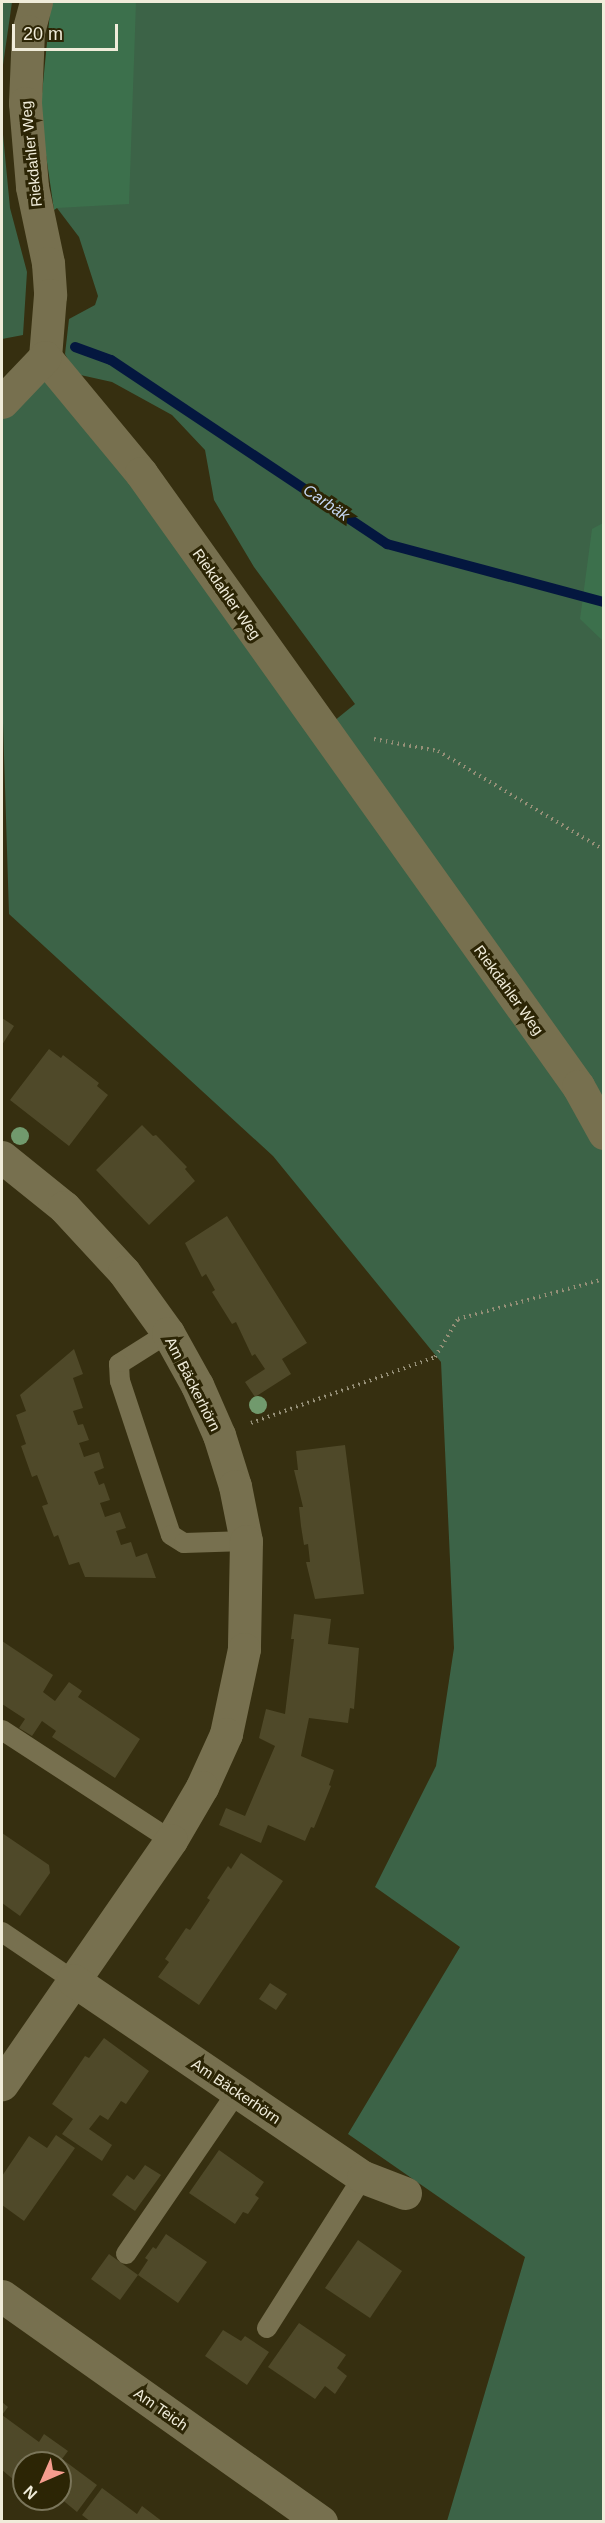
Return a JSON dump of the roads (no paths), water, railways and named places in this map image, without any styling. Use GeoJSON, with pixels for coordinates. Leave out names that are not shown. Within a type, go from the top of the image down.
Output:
{"type":"FeatureCollection","features":[{"type":"Feature","properties":{"kind":"street","name":"Riekdahler Weg"},"geometry":{"type":"LineString","coordinates":[[36,2],[28,31],[25,103],[32,187],[49,274],[50,295],[45,357],[141,473],[578,1086],[603,1133]]}},
{"type":"Feature","properties":{"kind":"street"},"geometry":{"type":"LineString","coordinates":[[2,402],[45,357]]}},
{"type":"Feature","properties":{"kind":"street","name":"Am Bäckerhörn"},"geometry":{"type":"LineString","coordinates":[[2,1157],[64,1207],[124,1272],[168,1333],[197,1385],[219,1435],[235,1486],[246,1541],[244,1649],[226,1734],[202,1787],[171,1840],[2,2084]]}},
{"type":"Feature","properties":{"kind":"street","name":"Am Bäckerhörn"},"geometry":{"type":"LineString","coordinates":[[73,1980],[363,2177],[405,2193]]}},
{"type":"Feature","properties":{"kind":"street","name":"Am Teich"},"geometry":{"type":"LineString","coordinates":[[2,2296],[321,2522]]}},
{"type":"Feature","properties":{"kind":"lane"},"geometry":{"type":"LineString","coordinates":[[168,1333],[119,1364],[120,1381],[171,1535],[184,1543],[246,1541]]}},
{"type":"Feature","properties":{"kind":"lane"},"geometry":{"type":"LineString","coordinates":[[2,1730],[171,1840]]}},
{"type":"Feature","properties":{"kind":"lane","name":"Am Bäckerhörn"},"geometry":{"type":"LineString","coordinates":[[2,1932],[73,1980]]}},
{"type":"Feature","properties":{"kind":"lane"},"geometry":{"type":"LineString","coordinates":[[126,2254],[237,2092]]}},
{"type":"Feature","properties":{"kind":"lane"},"geometry":{"type":"LineString","coordinates":[[267,2328],[363,2177]]}},
{"type":"Feature","properties":{"kind":"waterway","name":"Carbäk"},"geometry":{"type":"LineString","coordinates":[[75,347],[111,360],[387,544],[604,602]]}}]}
